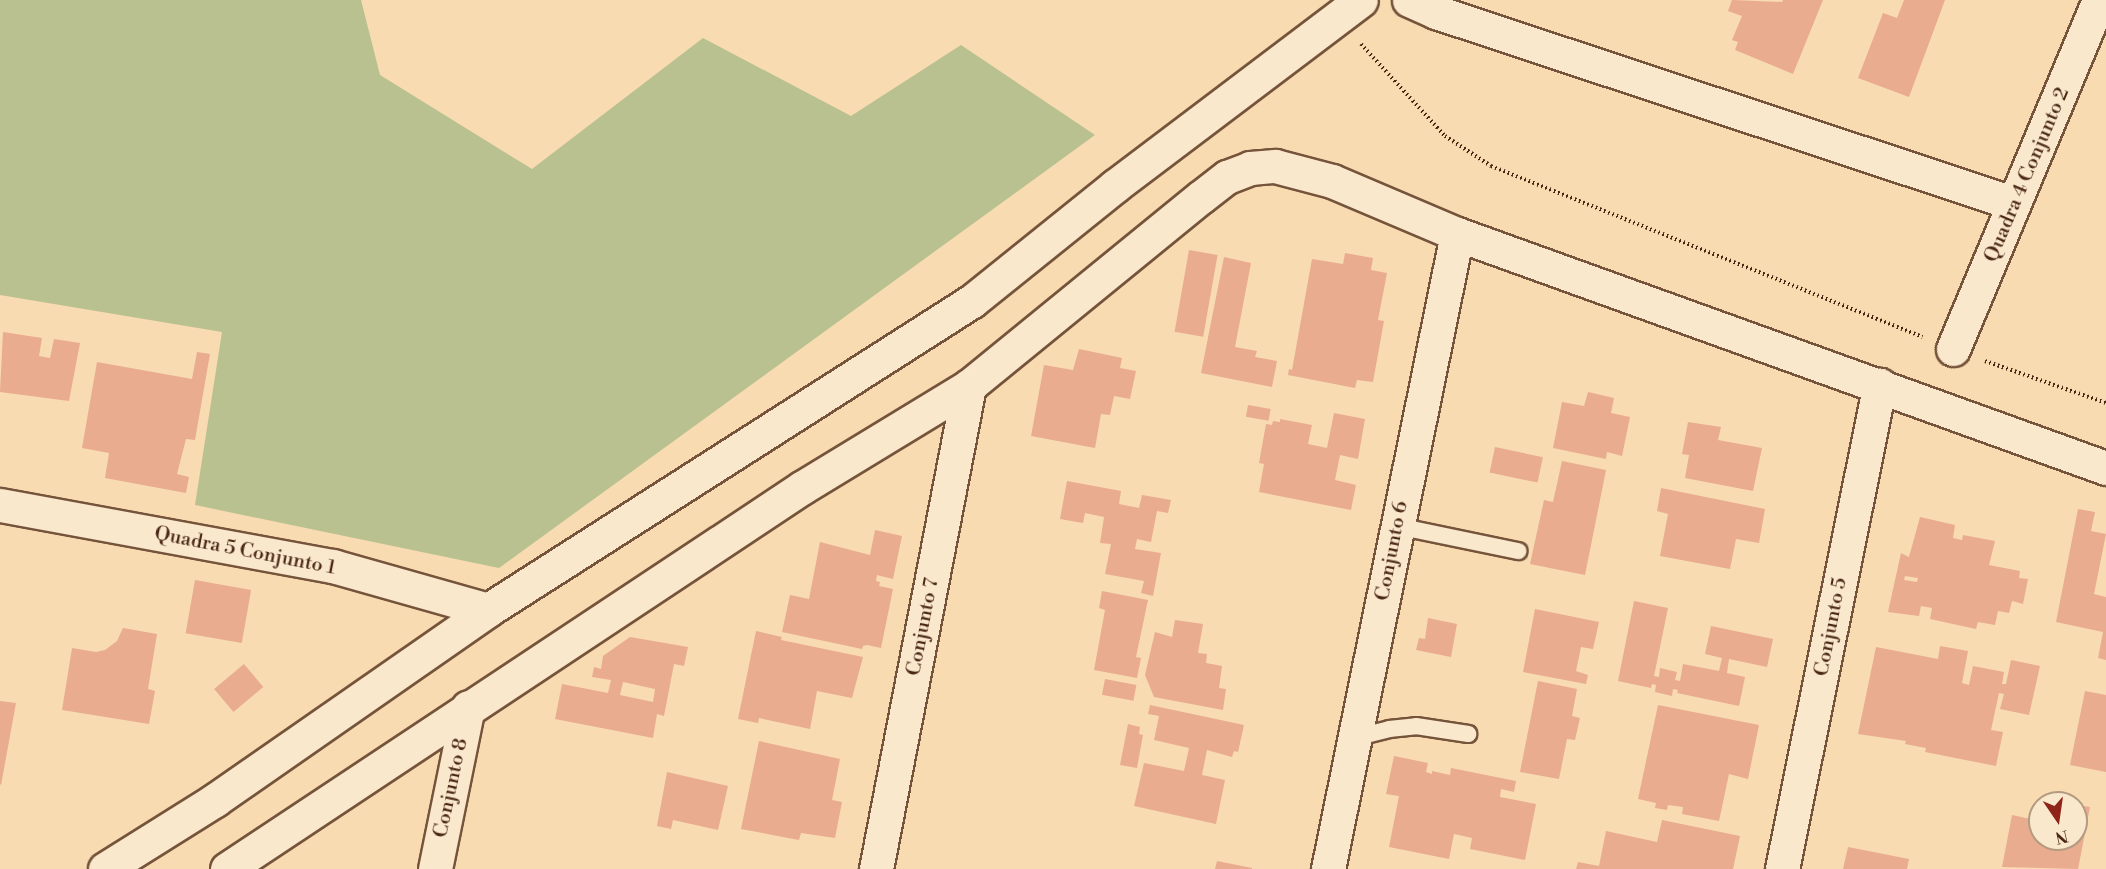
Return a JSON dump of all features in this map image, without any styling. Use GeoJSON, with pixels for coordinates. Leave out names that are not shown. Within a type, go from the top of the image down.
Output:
{"type":"FeatureCollection","features":[{"type":"Feature","properties":{"kind":"street"},"geometry":{"type":"LineString","coordinates":[[1409,0],[1436,12],[2013,203]]}},
{"type":"Feature","properties":{"kind":"street","name":"Quadra 4 Conjunto 2"},"geometry":{"type":"LineString","coordinates":[[1953,350],[2099,0]]}},
{"type":"Feature","properties":{"kind":"street"},"geometry":{"type":"LineString","coordinates":[[105,869],[215,800],[488,610],[972,301],[1115,186],[1349,8]]}},
{"type":"Feature","properties":{"kind":"street"},"geometry":{"type":"LineString","coordinates":[[227,869],[468,707],[803,487],[969,386],[1201,197],[1227,177],[1250,168],[1275,166],[1332,181],[1457,234],[2106,468]]}},
{"type":"Feature","properties":{"kind":"street","name":"Conjunto 6"},"geometry":{"type":"LineString","coordinates":[[1328,869],[1457,234]]}},
{"type":"Feature","properties":{"kind":"street","name":"Conjunto 5"},"geometry":{"type":"LineString","coordinates":[[1782,869],[1880,385]]}},
{"type":"Feature","properties":{"kind":"street","name":"Conjunto 7"},"geometry":{"type":"LineString","coordinates":[[876,869],[969,386]]}},
{"type":"Feature","properties":{"kind":"street","name":"Quadra 5 Conjunto 1"},"geometry":{"type":"LineString","coordinates":[[0,505],[333,566],[488,610]]}},
{"type":"Feature","properties":{"kind":"street","name":"Conjunto 8"},"geometry":{"type":"LineString","coordinates":[[435,869],[468,707]]}},
{"type":"Feature","properties":{"kind":"lane"},"geometry":{"type":"LineString","coordinates":[[1397,526],[1518,551]]}},
{"type":"Feature","properties":{"kind":"lane"},"geometry":{"type":"LineString","coordinates":[[1354,738],[1389,729],[1416,726],[1468,734]]}},
{"type":"Feature","properties":{"kind":"path"},"geometry":{"type":"LineString","coordinates":[[1349,8],[1445,136],[1491,166],[1953,350],[2106,403]]}},
{"type":"Feature","properties":{"kind":"green space"},"geometry":{"type":"Polygon","coordinates":[[[0,0],[361,0],[380,75],[532,169],[703,38],[851,116],[961,45],[1095,135],[499,568],[195,505],[222,332],[0,295],[0,0]]]}},
{"type":"Feature","properties":{"kind":"building"},"geometry":{"type":"Polygon","coordinates":[[[1732,0],[1782,2],[1783,0],[1823,0],[1793,74],[1735,50],[1738,42],[1732,40],[1742,16],[1728,11],[1732,0]]]}},
{"type":"Feature","properties":{"kind":"building"},"geometry":{"type":"Polygon","coordinates":[[[1904,0],[1945,0],[1909,97],[1858,78],[1883,13],[1897,18],[1904,0]]]}},
{"type":"Feature","properties":{"kind":"building"},"geometry":{"type":"Polygon","coordinates":[[[1189,250],[1218,255],[1203,337],[1175,332],[1189,250]]]}},
{"type":"Feature","properties":{"kind":"building"},"geometry":{"type":"Polygon","coordinates":[[[1345,253],[1373,258],[1371,270],[1387,273],[1378,320],[1384,321],[1373,382],[1357,380],[1355,388],[1288,375],[1289,369],[1292,370],[1312,259],[1343,264],[1345,253]]]}},
{"type":"Feature","properties":{"kind":"building"},"geometry":{"type":"Polygon","coordinates":[[[1224,257],[1251,263],[1235,347],[1257,351],[1255,357],[1277,361],[1272,387],[1201,373],[1224,257]]]}},
{"type":"Feature","properties":{"kind":"building"},"geometry":{"type":"Polygon","coordinates":[[[3,332],[42,338],[39,356],[50,358],[54,339],[80,343],[69,401],[0,392],[3,332]]]}},
{"type":"Feature","properties":{"kind":"building"},"geometry":{"type":"Polygon","coordinates":[[[1079,349],[1122,358],[1120,368],[1136,371],[1130,399],[1114,396],[1110,415],[1101,414],[1095,448],[1031,436],[1044,365],[1073,370],[1079,349]]]}},
{"type":"Feature","properties":{"kind":"building"},"geometry":{"type":"Polygon","coordinates":[[[197,352],[210,354],[195,440],[186,439],[177,474],[189,477],[186,493],[105,478],[109,453],[82,448],[97,362],[192,379],[197,352]]]}},
{"type":"Feature","properties":{"kind":"building"},"geometry":{"type":"Polygon","coordinates":[[[1588,392],[1614,398],[1611,413],[1630,417],[1622,456],[1607,452],[1606,459],[1553,448],[1562,402],[1584,406],[1588,392]]]}},
{"type":"Feature","properties":{"kind":"building"},"geometry":{"type":"Polygon","coordinates":[[[1248,405],[1271,409],[1269,421],[1246,417],[1248,405]]]}},
{"type":"Feature","properties":{"kind":"building"},"geometry":{"type":"Polygon","coordinates":[[[1334,413],[1365,419],[1358,459],[1340,455],[1335,480],[1356,485],[1351,510],[1259,492],[1264,464],[1259,463],[1266,424],[1272,425],[1273,421],[1280,422],[1280,419],[1312,425],[1308,444],[1327,448],[1334,413]]]}},
{"type":"Feature","properties":{"kind":"building"},"geometry":{"type":"Polygon","coordinates":[[[1688,422],[1721,427],[1718,440],[1762,448],[1753,491],[1685,478],[1689,455],[1682,454],[1688,422]]]}},
{"type":"Feature","properties":{"kind":"building"},"geometry":{"type":"Polygon","coordinates":[[[1495,447],[1543,457],[1538,483],[1490,472],[1495,447]]]}},
{"type":"Feature","properties":{"kind":"building"},"geometry":{"type":"Polygon","coordinates":[[[1562,461],[1606,470],[1585,575],[1530,564],[1544,500],[1553,502],[1562,461]]]}},
{"type":"Feature","properties":{"kind":"building"},"geometry":{"type":"Polygon","coordinates":[[[1067,481],[1121,491],[1119,504],[1139,508],[1142,495],[1171,500],[1168,513],[1157,511],[1151,542],[1137,539],[1135,549],[1161,553],[1153,596],[1141,593],[1144,581],[1105,574],[1111,544],[1100,543],[1104,517],[1085,513],[1083,523],[1060,519],[1067,481]]]}},
{"type":"Feature","properties":{"kind":"building"},"geometry":{"type":"Polygon","coordinates":[[[1661,488],[1765,509],[1759,543],[1736,539],[1730,569],[1660,556],[1668,514],[1657,511],[1661,488]]]}},
{"type":"Feature","properties":{"kind":"building"},"geometry":{"type":"Polygon","coordinates":[[[2078,509],[2095,512],[2091,531],[2106,534],[2094,594],[2106,597],[2106,660],[2098,658],[2103,632],[2056,622],[2078,509]]]}},
{"type":"Feature","properties":{"kind":"building"},"geometry":{"type":"Polygon","coordinates":[[[1920,517],[1955,525],[1953,538],[1962,540],[1963,535],[1995,541],[1989,565],[2020,571],[2019,578],[2028,579],[2023,604],[2012,601],[2009,613],[1998,611],[1995,625],[1978,622],[1976,629],[1930,619],[1932,608],[1921,606],[1919,616],[1888,612],[1901,553],[1909,557],[1920,517]],[[1905,576],[1904,580],[1917,582],[1918,578],[1905,576]]]}},
{"type":"Feature","properties":{"kind":"building"},"geometry":{"type":"Polygon","coordinates":[[[875,530],[902,536],[893,579],[877,575],[876,581],[880,582],[879,586],[893,589],[881,648],[867,645],[862,649],[782,632],[790,595],[809,599],[820,542],[870,555],[875,530]]]}},
{"type":"Feature","properties":{"kind":"building"},"geometry":{"type":"Polygon","coordinates":[[[195,580],[251,590],[242,643],[186,633],[195,580]]]}},
{"type":"Feature","properties":{"kind":"building"},"geometry":{"type":"Polygon","coordinates":[[[1102,591],[1148,600],[1136,657],[1141,658],[1137,678],[1094,670],[1105,610],[1099,608],[1102,591]]]}},
{"type":"Feature","properties":{"kind":"building"},"geometry":{"type":"Polygon","coordinates":[[[1634,601],[1668,608],[1654,676],[1659,677],[1660,668],[1677,672],[1675,680],[1680,681],[1683,664],[1719,671],[1722,658],[1705,654],[1711,626],[1773,639],[1767,667],[1729,659],[1727,673],[1745,677],[1739,706],[1677,693],[1678,690],[1673,689],[1672,696],[1655,692],[1656,685],[1652,684],[1651,688],[1618,681],[1634,601]]]}},
{"type":"Feature","properties":{"kind":"building"},"geometry":{"type":"Polygon","coordinates":[[[1535,609],[1599,622],[1593,649],[1581,647],[1576,671],[1588,675],[1586,684],[1523,672],[1535,609]]]}},
{"type":"Feature","properties":{"kind":"building"},"geometry":{"type":"Polygon","coordinates":[[[1428,618],[1457,624],[1451,657],[1416,650],[1419,638],[1425,639],[1428,618]]]}},
{"type":"Feature","properties":{"kind":"building"},"geometry":{"type":"Polygon","coordinates":[[[1175,620],[1203,624],[1198,653],[1207,654],[1206,663],[1222,666],[1219,688],[1226,689],[1223,710],[1154,697],[1145,675],[1155,632],[1172,637],[1175,620]]]}},
{"type":"Feature","properties":{"kind":"building"},"geometry":{"type":"Polygon","coordinates":[[[123,628],[157,634],[148,689],[155,691],[149,724],[62,710],[72,648],[96,652],[105,650],[117,641],[123,628]]]}},
{"type":"Feature","properties":{"kind":"building"},"geometry":{"type":"Polygon","coordinates":[[[756,631],[782,637],[781,640],[863,657],[852,698],[817,691],[810,729],[759,718],[758,723],[738,719],[756,631]]]}},
{"type":"Feature","properties":{"kind":"building"},"geometry":{"type":"Polygon","coordinates":[[[630,637],[688,647],[684,666],[674,664],[664,716],[657,714],[653,738],[555,719],[562,684],[608,693],[611,680],[592,677],[594,667],[601,669],[603,656],[630,637]],[[623,682],[620,695],[653,702],[655,689],[623,682]]]}},
{"type":"Feature","properties":{"kind":"building"},"geometry":{"type":"Polygon","coordinates":[[[1940,646],[1968,651],[1962,683],[1969,685],[1973,666],[2004,672],[2002,684],[2006,684],[2011,660],[2040,666],[2029,715],[2000,709],[2004,694],[1999,693],[1991,730],[2003,732],[1996,766],[1925,752],[1926,748],[1905,744],[1906,741],[1858,734],[1876,647],[1938,659],[1940,646]]]}},
{"type":"Feature","properties":{"kind":"building"},"geometry":{"type":"Polygon","coordinates":[[[244,664],[263,687],[233,712],[214,689],[244,664]]]}},
{"type":"Feature","properties":{"kind":"building"},"geometry":{"type":"Polygon","coordinates":[[[1105,679],[1136,685],[1133,701],[1102,695],[1105,679]]]}},
{"type":"Feature","properties":{"kind":"building"},"geometry":{"type":"Polygon","coordinates":[[[1538,681],[1577,689],[1572,716],[1580,718],[1575,740],[1567,739],[1559,779],[1520,772],[1538,681]]]}},
{"type":"Feature","properties":{"kind":"building"},"geometry":{"type":"Polygon","coordinates":[[[2085,691],[2106,695],[2106,772],[2070,765],[2085,691]]]}},
{"type":"Feature","properties":{"kind":"building"},"geometry":{"type":"Polygon","coordinates":[[[0,701],[16,703],[1,785],[0,784],[0,701]]]}},
{"type":"Feature","properties":{"kind":"building"},"geometry":{"type":"Polygon","coordinates":[[[1150,705],[1244,725],[1238,752],[1234,751],[1232,757],[1207,750],[1202,775],[1225,780],[1216,824],[1134,806],[1144,763],[1184,771],[1189,748],[1154,740],[1159,716],[1148,714],[1150,705]]]}},
{"type":"Feature","properties":{"kind":"building"},"geometry":{"type":"Polygon","coordinates":[[[1658,705],[1759,725],[1748,779],[1729,774],[1719,821],[1682,814],[1683,807],[1668,805],[1667,810],[1655,808],[1656,803],[1638,799],[1658,705]]]}},
{"type":"Feature","properties":{"kind":"building"},"geometry":{"type":"Polygon","coordinates":[[[1128,724],[1140,727],[1139,734],[1143,735],[1137,768],[1120,765],[1128,724]]]}},
{"type":"Feature","properties":{"kind":"building"},"geometry":{"type":"Polygon","coordinates":[[[759,741],[840,759],[832,800],[842,802],[835,838],[801,833],[799,840],[741,829],[759,741]]]}},
{"type":"Feature","properties":{"kind":"building"},"geometry":{"type":"Polygon","coordinates":[[[1394,756],[1428,763],[1426,772],[1432,774],[1432,771],[1450,775],[1451,768],[1516,781],[1514,792],[1501,789],[1500,797],[1536,804],[1525,860],[1470,849],[1472,838],[1454,834],[1449,859],[1389,847],[1399,796],[1386,794],[1394,756]]]}},
{"type":"Feature","properties":{"kind":"building"},"geometry":{"type":"Polygon","coordinates":[[[667,772],[728,786],[718,830],[673,820],[671,829],[657,826],[667,772]]]}},
{"type":"Feature","properties":{"kind":"building"},"geometry":{"type":"Polygon","coordinates":[[[2012,815],[2028,818],[2028,851],[2081,851],[2078,869],[2002,867],[2012,815]]]}},
{"type":"Feature","properties":{"kind":"building"},"geometry":{"type":"Polygon","coordinates":[[[1662,820],[1740,836],[1733,869],[1576,869],[1578,862],[1599,866],[1606,831],[1657,842],[1662,820]]]}},
{"type":"Feature","properties":{"kind":"building"},"geometry":{"type":"Polygon","coordinates":[[[1848,847],[1909,859],[1907,869],[1843,869],[1848,847]]]}},
{"type":"Feature","properties":{"kind":"building"},"geometry":{"type":"Polygon","coordinates":[[[1217,861],[1252,868],[1252,869],[1215,869],[1217,861]]]}}]}
